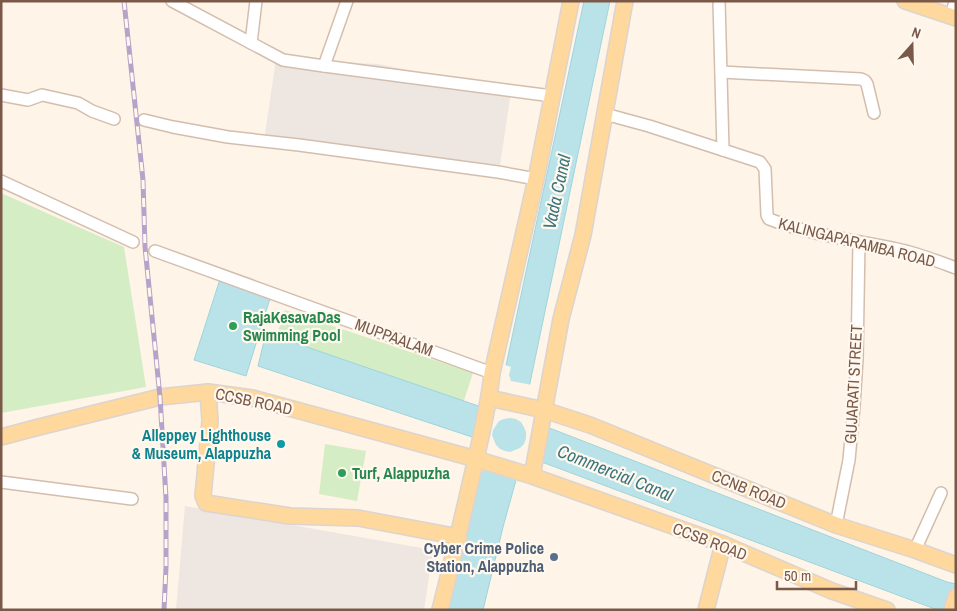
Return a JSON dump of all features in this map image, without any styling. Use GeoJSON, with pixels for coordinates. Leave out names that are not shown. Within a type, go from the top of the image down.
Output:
{"type":"FeatureCollection","features":[{"type":"Feature","properties":{"kind":"main road"},"geometry":{"type":"LineString","coordinates":[[440,610],[478,459],[480,440],[491,402],[492,373],[536,178],[571,1]]}},
{"type":"Feature","properties":{"kind":"main road"},"geometry":{"type":"LineString","coordinates":[[525,474],[534,461],[540,428],[538,409],[583,235],[625,1]]}},
{"type":"Feature","properties":{"kind":"main road"},"geometry":{"type":"LineString","coordinates":[[906,1],[954,18]]}},
{"type":"Feature","properties":{"kind":"main road"},"geometry":{"type":"LineString","coordinates":[[208,392],[210,421],[203,496],[206,503],[290,516],[358,518],[459,537]]}},
{"type":"Feature","properties":{"kind":"main road","name":"CCSB ROAD"},"geometry":{"type":"LineString","coordinates":[[1,438],[160,397],[208,392],[252,398],[478,459],[525,474],[723,544],[832,591],[887,610]]}},
{"type":"Feature","properties":{"kind":"main road","name":"CCNB ROAD"},"geometry":{"type":"LineString","coordinates":[[491,402],[538,409],[590,425],[836,524],[915,550],[956,566]]}},
{"type":"Feature","properties":{"kind":"main road"},"geometry":{"type":"LineString","coordinates":[[706,610],[723,544]]}},
{"type":"Feature","properties":{"kind":"main road"},"geometry":{"type":"LineString","coordinates":[[952,610],[956,597]]}},
{"type":"Feature","properties":{"kind":"street"},"geometry":{"type":"LineString","coordinates":[[172,1],[283,60],[552,96]]}},
{"type":"Feature","properties":{"kind":"street"},"geometry":{"type":"LineString","coordinates":[[251,43],[256,1]]}},
{"type":"Feature","properties":{"kind":"street"},"geometry":{"type":"LineString","coordinates":[[324,66],[347,1]]}},
{"type":"Feature","properties":{"kind":"street"},"geometry":{"type":"LineString","coordinates":[[719,1],[723,150]]}},
{"type":"Feature","properties":{"kind":"street"},"geometry":{"type":"LineString","coordinates":[[954,18],[956,1]]}},
{"type":"Feature","properties":{"kind":"street"},"geometry":{"type":"LineString","coordinates":[[721,72],[865,80],[874,113]]}},
{"type":"Feature","properties":{"kind":"street"},"geometry":{"type":"LineString","coordinates":[[1,96],[28,100],[42,95],[78,103],[92,111],[114,119]]}},
{"type":"Feature","properties":{"kind":"street","name":"KALINGAPARAMBA ROAD"},"geometry":{"type":"LineString","coordinates":[[605,114],[649,126],[760,162],[765,170],[767,215],[769,219],[831,237],[899,249],[956,268]]}},
{"type":"Feature","properties":{"kind":"street"},"geometry":{"type":"LineString","coordinates":[[144,120],[228,137],[307,146],[536,178]]}},
{"type":"Feature","properties":{"kind":"street"},"geometry":{"type":"LineString","coordinates":[[1,180],[134,242]]}},
{"type":"Feature","properties":{"kind":"street","name":"GUJARATI STREET"},"geometry":{"type":"LineString","coordinates":[[836,524],[849,460],[854,406],[857,359],[859,242]]}},
{"type":"Feature","properties":{"kind":"street","name":"MUPPAALAM"},"geometry":{"type":"LineString","coordinates":[[155,250],[492,373]]}},
{"type":"Feature","properties":{"kind":"street"},"geometry":{"type":"LineString","coordinates":[[1,482],[132,499]]}},
{"type":"Feature","properties":{"kind":"street"},"geometry":{"type":"LineString","coordinates":[[915,550],[941,493]]}},
{"type":"Feature","properties":{"kind":"shaded area"},"geometry":{"type":"Polygon","coordinates":[[[276,59],[378,64],[487,86],[512,85],[500,165],[342,147],[264,141],[276,59]]]}},
{"type":"Feature","properties":{"kind":"shaded area"},"geometry":{"type":"Polygon","coordinates":[[[185,506],[433,550],[424,610],[176,610],[185,506]]]}},
{"type":"Feature","properties":{"kind":"green space"},"geometry":{"type":"Polygon","coordinates":[[[1,193],[124,247],[146,387],[1,413],[1,193]]]}},
{"type":"Feature","properties":{"kind":"green space"},"geometry":{"type":"Polygon","coordinates":[[[285,310],[473,373],[454,431],[266,368],[285,310]]]}},
{"type":"Feature","properties":{"kind":"green space","name":"Turf, Alappuzha"},"geometry":{"type":"Polygon","coordinates":[[[325,444],[366,451],[357,501],[319,494],[325,444]]]}},
{"type":"Feature","properties":{"kind":"water"},"geometry":{"type":"Polygon","coordinates":[[[584,1],[610,1],[524,419],[956,584],[956,610],[935,609],[523,455],[483,610],[447,610],[484,441],[258,366],[266,333],[496,412],[584,1]]]}},
{"type":"Feature","properties":{"kind":"water","name":"RajaKesavaDas Swimming Pool"},"geometry":{"type":"Polygon","coordinates":[[[221,276],[272,292],[246,376],[194,360],[221,276]]]}},
{"type":"Feature","properties":{"kind":"pier"},"geometry":{"type":"Polygon","coordinates":[[[503,364],[511,367],[509,375],[511,381],[532,385],[527,418],[548,425],[540,464],[525,458],[518,481],[483,470],[481,474],[474,472],[481,443],[472,439],[481,404],[494,409],[503,364]],[[510,418],[499,421],[493,430],[492,435],[500,449],[510,452],[524,444],[526,432],[521,422],[510,418]]]}},
{"type":"Feature","properties":{"kind":"railway"},"geometry":{"type":"LineString","coordinates":[[124,1],[143,180],[145,247],[160,397],[166,498],[164,610]]}},
{"type":"Feature","properties":{"kind":"place","name":"RajaKesavaDas Swimming Pool"},"geometry":{"type":"Point","coordinates":[233,326]}},
{"type":"Feature","properties":{"kind":"place","name":"Alleppey Lighthouse & Museum, Alappuzha"},"geometry":{"type":"Point","coordinates":[281,444]}},
{"type":"Feature","properties":{"kind":"place","name":"Turf, Alappuzha"},"geometry":{"type":"Point","coordinates":[342,473]}},
{"type":"Feature","properties":{"kind":"place","name":"Cyber Crime Police Station, Alappuzha"},"geometry":{"type":"Point","coordinates":[554,557]}},
{"type":"Feature","properties":{"kind":"water label","name":"Vada Canal"},"geometry":{"type":"Point","coordinates":[557,192]}},
{"type":"Feature","properties":{"kind":"water label","name":"Commercial Canal"},"geometry":{"type":"Point","coordinates":[615,473]}}]}
